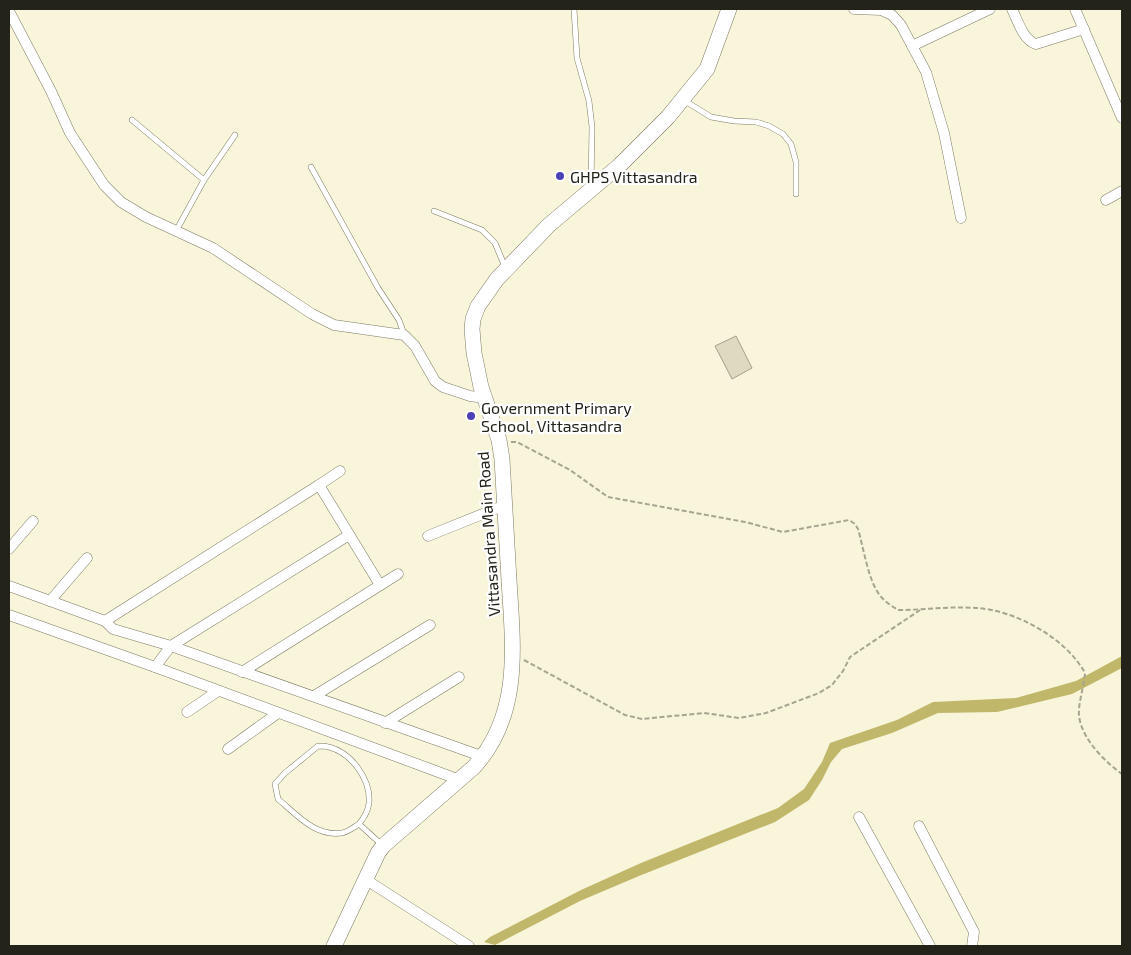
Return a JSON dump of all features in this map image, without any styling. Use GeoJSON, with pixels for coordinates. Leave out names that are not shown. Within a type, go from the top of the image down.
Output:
{"type":"FeatureCollection","features":[{"type":"Feature","properties":{"kind":"street"},"geometry":{"type":"LineString","coordinates":[[854,9],[881,10],[892,15],[901,25],[926,72],[944,133],[962,218]]}},
{"type":"Feature","properties":{"kind":"street"},"geometry":{"type":"LineString","coordinates":[[912,46],[974,12],[990,9]]}},
{"type":"Feature","properties":{"kind":"street"},"geometry":{"type":"LineString","coordinates":[[1012,9],[1025,35],[1030,42],[1036,44],[1084,29]]}},
{"type":"Feature","properties":{"kind":"street"},"geometry":{"type":"LineString","coordinates":[[1075,9],[1122,118]]}},
{"type":"Feature","properties":{"kind":"street","name":"Vittasandra Main Road"},"geometry":{"type":"LineString","coordinates":[[334,946],[374,859],[384,846],[484,757],[496,736],[506,712],[513,654],[502,458],[499,440],[476,367],[472,340],[473,319],[478,306],[506,270],[560,215],[645,142],[683,99],[707,69],[727,10]]}},
{"type":"Feature","properties":{"kind":"street"},"geometry":{"type":"LineString","coordinates":[[9,11],[51,91],[70,133],[104,185],[121,202],[146,217],[213,248],[312,314],[334,325],[404,335],[415,346],[435,380],[443,387],[470,396],[485,398]]}},
{"type":"Feature","properties":{"kind":"street"},"geometry":{"type":"LineString","coordinates":[[1106,200],[1122,191]]}},
{"type":"Feature","properties":{"kind":"street"},"geometry":{"type":"LineString","coordinates":[[105,621],[340,471]]}},
{"type":"Feature","properties":{"kind":"street"},"geometry":{"type":"LineString","coordinates":[[319,485],[380,586]]}},
{"type":"Feature","properties":{"kind":"street"},"geometry":{"type":"LineString","coordinates":[[428,536],[504,505]]}},
{"type":"Feature","properties":{"kind":"street"},"geometry":{"type":"LineString","coordinates":[[9,549],[33,522]]}},
{"type":"Feature","properties":{"kind":"street"},"geometry":{"type":"LineString","coordinates":[[155,667],[171,646],[349,535]]}},
{"type":"Feature","properties":{"kind":"street"},"geometry":{"type":"LineString","coordinates":[[50,601],[87,558]]}},
{"type":"Feature","properties":{"kind":"street"},"geometry":{"type":"LineString","coordinates":[[242,672],[398,574]]}},
{"type":"Feature","properties":{"kind":"street"},"geometry":{"type":"LineString","coordinates":[[9,586],[105,621],[113,629],[171,646],[484,757]]}},
{"type":"Feature","properties":{"kind":"street"},"geometry":{"type":"LineString","coordinates":[[9,615],[460,780]]}},
{"type":"Feature","properties":{"kind":"street"},"geometry":{"type":"LineString","coordinates":[[314,696],[430,625]]}},
{"type":"Feature","properties":{"kind":"street"},"geometry":{"type":"LineString","coordinates":[[386,723],[459,677]]}},
{"type":"Feature","properties":{"kind":"street"},"geometry":{"type":"LineString","coordinates":[[187,712],[218,690]]}},
{"type":"Feature","properties":{"kind":"street"},"geometry":{"type":"LineString","coordinates":[[228,749],[278,713]]}},
{"type":"Feature","properties":{"kind":"street"},"geometry":{"type":"LineString","coordinates":[[859,816],[930,946]]}},
{"type":"Feature","properties":{"kind":"street"},"geometry":{"type":"LineString","coordinates":[[919,826],[974,932],[972,946]]}},
{"type":"Feature","properties":{"kind":"street"},"geometry":{"type":"LineString","coordinates":[[365,879],[469,946]]}},
{"type":"Feature","properties":{"kind":"lane"},"geometry":{"type":"LineString","coordinates":[[574,9],[577,58],[589,101],[592,127],[591,190]]}},
{"type":"Feature","properties":{"kind":"lane"},"geometry":{"type":"LineString","coordinates":[[683,99],[711,117],[756,122],[783,134],[792,144],[796,162],[796,194]]}},
{"type":"Feature","properties":{"kind":"lane"},"geometry":{"type":"LineString","coordinates":[[132,120],[204,180]]}},
{"type":"Feature","properties":{"kind":"lane"},"geometry":{"type":"LineString","coordinates":[[176,230],[204,180],[236,135]]}},
{"type":"Feature","properties":{"kind":"lane"},"geometry":{"type":"LineString","coordinates":[[311,167],[378,288],[399,320],[404,335]]}},
{"type":"Feature","properties":{"kind":"lane"},"geometry":{"type":"LineString","coordinates":[[434,211],[482,230],[495,243],[506,270]]}},
{"type":"Feature","properties":{"kind":"lane"},"geometry":{"type":"LineString","coordinates":[[318,746],[329,747],[345,755],[359,769],[368,786],[369,804],[359,824],[344,833],[327,833],[309,825],[278,799],[275,784],[285,773],[318,746]]}},
{"type":"Feature","properties":{"kind":"lane"},"geometry":{"type":"LineString","coordinates":[[359,824],[384,846]]}},
{"type":"Feature","properties":{"kind":"path"},"geometry":{"type":"LineString","coordinates":[[499,440],[517,442],[570,470],[608,496],[728,518],[783,532],[850,520],[856,524],[858,529],[875,587],[881,597],[898,610],[978,608],[994,611],[1031,624],[1072,654],[1085,674],[1079,714],[1084,729],[1097,751],[1122,774]]}},
{"type":"Feature","properties":{"kind":"path"},"geometry":{"type":"LineString","coordinates":[[513,654],[625,715],[642,719],[704,713],[739,718],[766,713],[819,693],[832,685],[843,671],[850,657],[920,610]]}},
{"type":"Feature","properties":{"kind":"shaded area"},"geometry":{"type":"Polygon","coordinates":[[[1122,656],[1122,668],[1072,694],[997,712],[938,713],[892,733],[842,749],[831,762],[809,800],[775,822],[580,901],[495,945],[484,942],[490,937],[581,890],[641,863],[778,808],[804,789],[822,762],[830,743],[897,720],[933,702],[1016,698],[1076,681],[1122,656]]]}},
{"type":"Feature","properties":{"kind":"building"},"geometry":{"type":"Polygon","coordinates":[[[736,336],[752,368],[732,379],[715,346],[736,336]]]}},
{"type":"Feature","properties":{"kind":"place","name":"GHPS Vittasandra"},"geometry":{"type":"Point","coordinates":[560,176]}},
{"type":"Feature","properties":{"kind":"place","name":"Government Primary School, Vittasandra"},"geometry":{"type":"Point","coordinates":[471,416]}}]}
